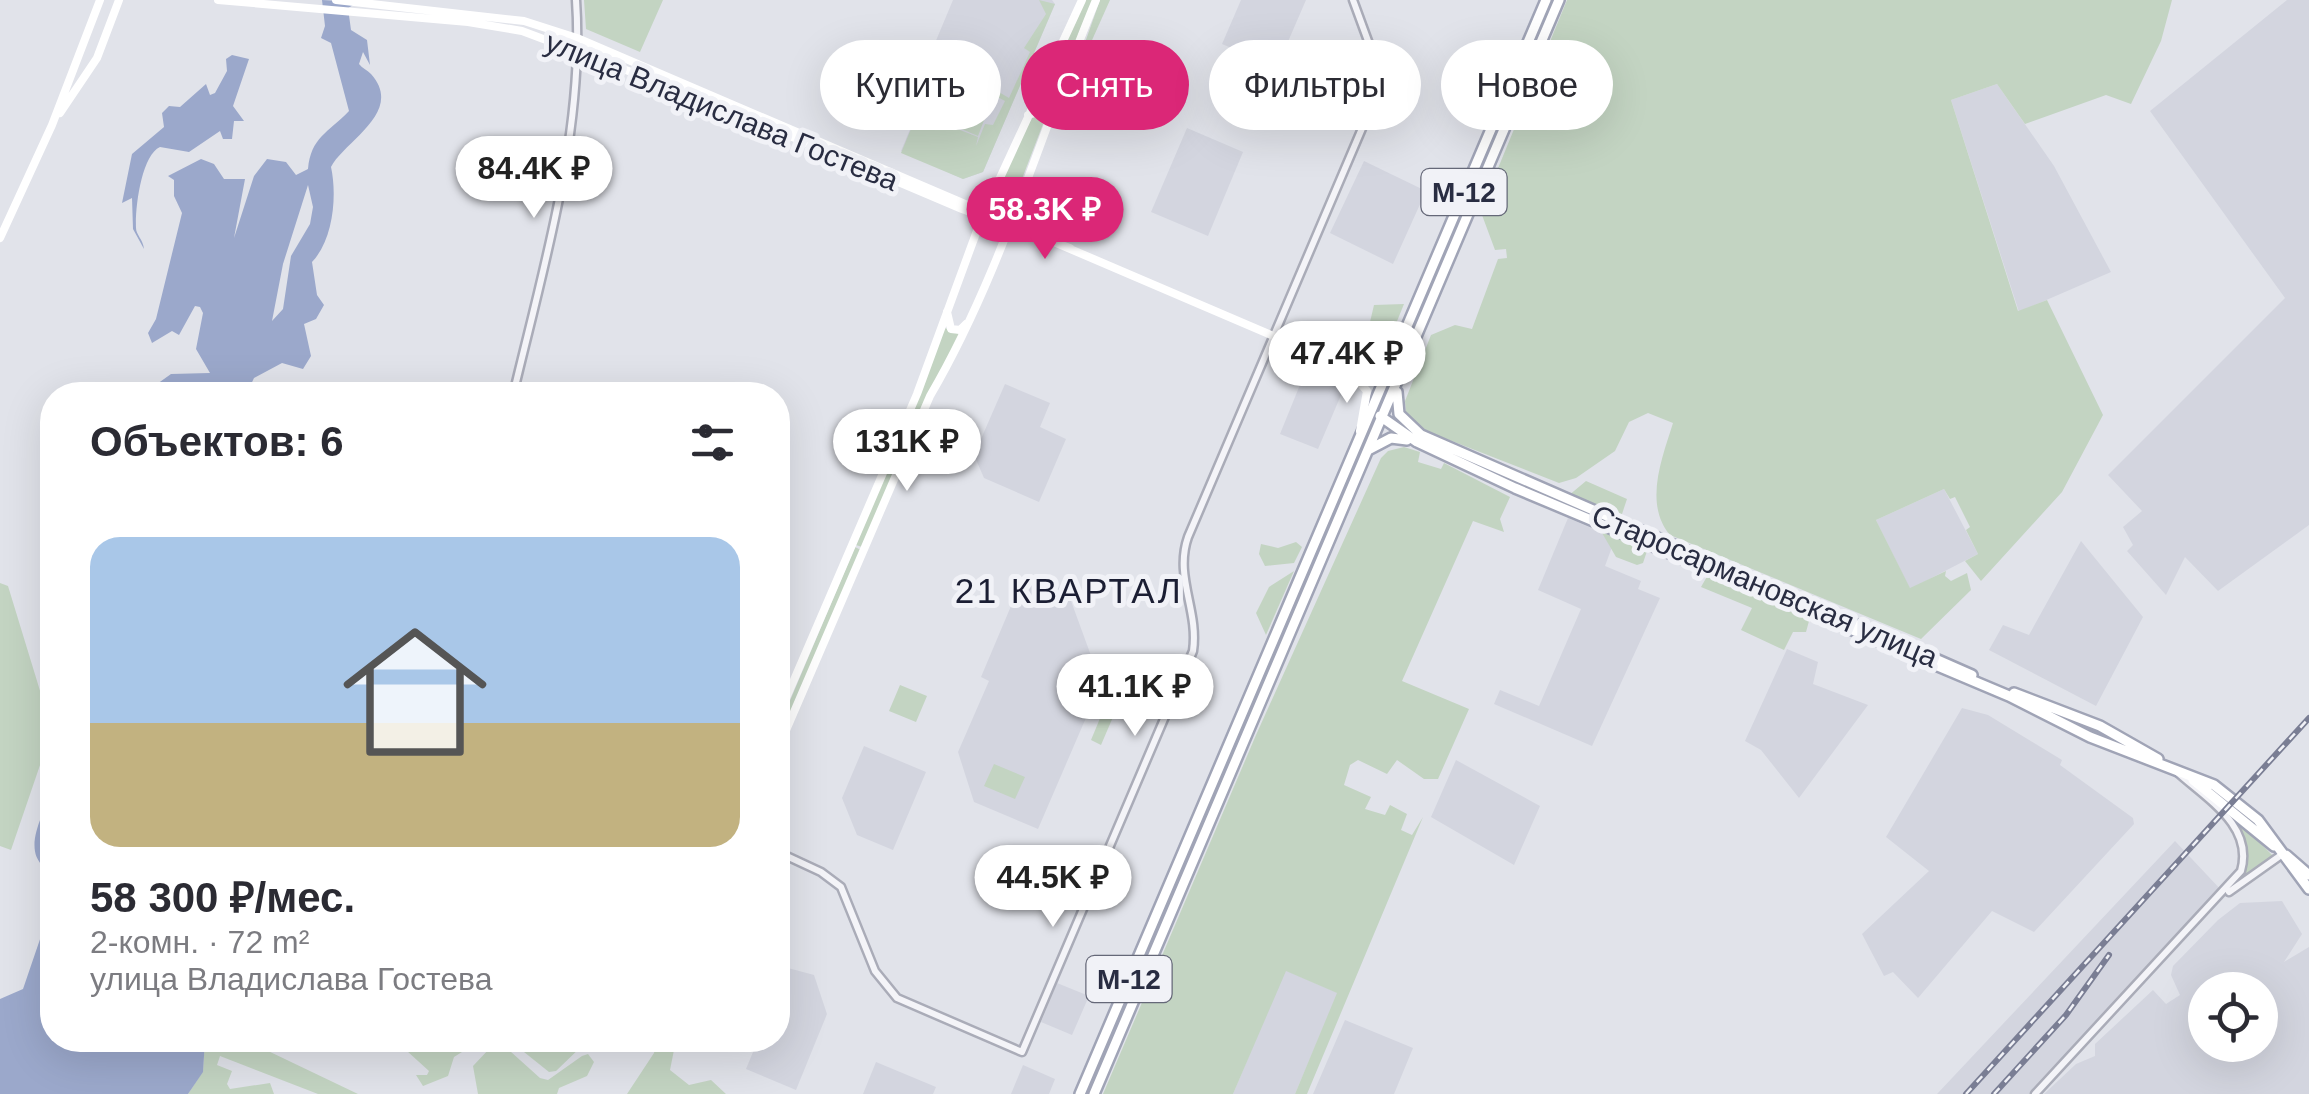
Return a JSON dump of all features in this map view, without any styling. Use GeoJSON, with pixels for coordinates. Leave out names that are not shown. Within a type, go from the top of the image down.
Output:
{"type":"FeatureCollection","features":[{"type":"Feature","properties":{"kind":"main road"},"geometry":{"type":"LineString","coordinates":[[0,238],[52,125],[100,0]]}},
{"type":"Feature","properties":{"kind":"main road"},"geometry":{"type":"LineString","coordinates":[[52,125],[97,58],[120,0]]}},
{"type":"Feature","properties":{"kind":"main road","name":"улица Владислава Гостева"},"geometry":{"type":"LineString","coordinates":[[218,0],[468,22],[522,31],[578,49],[1070,248],[1346,367]]}},
{"type":"Feature","properties":{"kind":"main road","name":"улица Владислава Гостева"},"geometry":{"type":"LineString","coordinates":[[336,0],[524,21],[577,38],[984,214]]}},
{"type":"Feature","properties":{"kind":"main road"},"geometry":{"type":"LineString","coordinates":[[1062,40],[1082,0]]}},
{"type":"Feature","properties":{"kind":"main road"},"geometry":{"type":"LineString","coordinates":[[1081,40],[1096,0]]}},
{"type":"Feature","properties":{"kind":"main road","name":"М-12"},"geometry":{"type":"LineString","coordinates":[[1094,1094],[1558,0]]}},
{"type":"Feature","properties":{"kind":"main road","name":"М-12"},"geometry":{"type":"LineString","coordinates":[[1080,1094],[1545,2]]}},
{"type":"Feature","properties":{"kind":"main road"},"geometry":{"type":"LineString","coordinates":[[80,47],[84,59],[97,58]]}},
{"type":"Feature","properties":{"kind":"main road"},"geometry":{"type":"LineString","coordinates":[[790,689],[916,394],[946,307],[1021,125]]}},
{"type":"Feature","properties":{"kind":"main road"},"geometry":{"type":"LineString","coordinates":[[790,722],[930,396],[968,322],[1048,130]]}},
{"type":"Feature","properties":{"kind":"main road"},"geometry":{"type":"LineString","coordinates":[[946,307],[952,328],[960,330],[968,322]]}},
{"type":"Feature","properties":{"kind":"main road"},"geometry":{"type":"LineString","coordinates":[[1346,367],[1376,366],[1397,350]]}},
{"type":"Feature","properties":{"kind":"main road"},"geometry":{"type":"LineString","coordinates":[[1346,367],[1367,391],[1358,439]]}},
{"type":"Feature","properties":{"kind":"main road","name":"Старосармановская улица"},"geometry":{"type":"LineString","coordinates":[[1401,374],[1396,406],[1410,428],[1521,475],[1555,496],[2100,726],[2210,790],[2309,875]]}},
{"type":"Feature","properties":{"kind":"main road"},"geometry":{"type":"LineString","coordinates":[[1382,384],[1378,408],[1382,418]]}},
{"type":"Feature","properties":{"kind":"main road","name":"Старосармановская улица"},"geometry":{"type":"LineString","coordinates":[[1382,418],[1417,442],[1515,488],[2009,696],[2090,737],[2173,768]]}},
{"type":"Feature","properties":{"kind":"main road"},"geometry":{"type":"LineString","coordinates":[[1368,450],[1391,438],[1417,442]]}},
{"type":"Feature","properties":{"kind":"main road"},"geometry":{"type":"LineString","coordinates":[[1515,488],[1512,480],[1521,475]]}},
{"type":"Feature","properties":{"kind":"main road"},"geometry":{"type":"LineString","coordinates":[[2090,737],[2099,735],[2100,726]]}},
{"type":"Feature","properties":{"kind":"main road"},"geometry":{"type":"LineString","coordinates":[[1216,775],[1218,784],[1227,780]]}},
{"type":"Feature","properties":{"kind":"main road","name":"Старосармановская улица"},"geometry":{"type":"LineString","coordinates":[[2284,853],[2309,889]]}},
{"type":"Feature","properties":{"kind":"street"},"geometry":{"type":"LineString","coordinates":[[515,382],[572,119],[578,49],[576,0]]}},
{"type":"Feature","properties":{"kind":"street"},"geometry":{"type":"LineString","coordinates":[[790,858],[830,877],[840,887],[875,970],[890,993],[910,1006],[1022,1052],[1193,651],[1194,615],[1182,575],[1184,550],[1374,94],[1374,54],[1353,0]]}},
{"type":"Feature","properties":{"kind":"street"},"geometry":{"type":"LineString","coordinates":[[2035,1094],[2223,896],[2242,866],[2240,834],[2173,768]]}},
{"type":"Feature","properties":{"kind":"street"},"geometry":{"type":"LineString","coordinates":[[2223,896],[2284,853]]}},
{"type":"Feature","properties":{"kind":"shaded area"},"geometry":{"type":"Polygon","coordinates":[[[953,0],[1052,0],[1055,4],[1040,40],[1021,40],[1021,83],[1001,130],[1001,40],[936,40],[953,0]]]}},
{"type":"Feature","properties":{"kind":"shaded area"},"geometry":{"type":"Polygon","coordinates":[[[1241,0],[1306,0],[1289,40],[1224,40],[1241,0]]]}},
{"type":"Feature","properties":{"kind":"shaded area"},"geometry":{"type":"Polygon","coordinates":[[[2287,0],[2309,0],[2309,525],[2218,591],[2185,557],[2166,595],[2127,551],[2133,545],[2123,527],[2142,511],[2108,475],[2285,298],[2150,111],[2287,0]]]}},
{"type":"Feature","properties":{"kind":"shaded area"},"geometry":{"type":"Polygon","coordinates":[[[1997,84],[2054,166],[2111,272],[2019,312],[1951,100],[1997,84]]]}},
{"type":"Feature","properties":{"kind":"shaded area"},"geometry":{"type":"Polygon","coordinates":[[[910,130],[1001,130],[983,172],[963,179],[901,151],[910,130]]]}},
{"type":"Feature","properties":{"kind":"shaded area"},"geometry":{"type":"Polygon","coordinates":[[[1186,130],[1243,152],[1208,236],[1151,212],[1186,130]]]}},
{"type":"Feature","properties":{"kind":"shaded area"},"geometry":{"type":"Polygon","coordinates":[[[1364,161],[1426,191],[1393,264],[1330,233],[1364,161]]]}},
{"type":"Feature","properties":{"kind":"shaded area"},"geometry":{"type":"Polygon","coordinates":[[[1308,365],[1347,381],[1318,449],[1280,434],[1308,365]]]}},
{"type":"Feature","properties":{"kind":"shaded area"},"geometry":{"type":"Polygon","coordinates":[[[1005,384],[1050,403],[1040,427],[1066,439],[1039,502],[984,478],[974,455],[1005,384]]]}},
{"type":"Feature","properties":{"kind":"shaded area"},"geometry":{"type":"Polygon","coordinates":[[[1944,489],[1978,554],[1910,589],[1876,520],[1944,489]]]}},
{"type":"Feature","properties":{"kind":"shaded area"},"geometry":{"type":"Polygon","coordinates":[[[1568,518],[1605,534],[1612,547],[1605,566],[1641,581],[1638,589],[1660,598],[1592,746],[1494,704],[1500,690],[1539,706],[1581,609],[1538,590],[1568,518]]]}},
{"type":"Feature","properties":{"kind":"shaded area"},"geometry":{"type":"Polygon","coordinates":[[[2081,541],[2143,617],[2096,706],[1989,650],[2003,625],[2029,635],[2081,541]]]}},
{"type":"Feature","properties":{"kind":"shaded area"},"geometry":{"type":"Polygon","coordinates":[[[1034,576],[1067,590],[1101,683],[1038,829],[974,802],[958,752],[989,681],[981,677],[1022,580],[1031,583],[1034,576]]]}},
{"type":"Feature","properties":{"kind":"shaded area"},"geometry":{"type":"Polygon","coordinates":[[[1787,649],[1818,662],[1813,684],[1868,705],[1799,798],[1761,750],[1745,741],[1787,649]]]}},
{"type":"Feature","properties":{"kind":"shaded area"},"geometry":{"type":"Polygon","coordinates":[[[1962,708],[1988,715],[2062,760],[2060,765],[2133,818],[2134,824],[2034,932],[1992,911],[1918,998],[1893,972],[1884,976],[1862,934],[1929,871],[1886,837],[1962,708]]]}},
{"type":"Feature","properties":{"kind":"shaded area"},"geometry":{"type":"Polygon","coordinates":[[[864,746],[926,772],[893,850],[857,835],[842,798],[864,746]]]}},
{"type":"Feature","properties":{"kind":"shaded area"},"geometry":{"type":"Polygon","coordinates":[[[1456,760],[1540,806],[1514,865],[1431,817],[1456,760]]]}},
{"type":"Feature","properties":{"kind":"shaded area"},"geometry":{"type":"Polygon","coordinates":[[[2175,841],[2223,892],[2032,1094],[1937,1094],[2175,841]]]}},
{"type":"Feature","properties":{"kind":"shaded area"},"geometry":{"type":"Polygon","coordinates":[[[2282,901],[2302,934],[2284,962],[2309,947],[2309,1094],[2044,1094],[2076,1064],[2095,1056],[2095,1044],[2153,990],[2166,1004],[2180,995],[2171,975],[2173,966],[2240,903],[2282,901]]]}},
{"type":"Feature","properties":{"kind":"shaded area"},"geometry":{"type":"Polygon","coordinates":[[[790,969],[814,975],[827,1014],[796,1090],[746,1069],[753,1052],[790,1052],[790,969]]]}},
{"type":"Feature","properties":{"kind":"shaded area"},"geometry":{"type":"Polygon","coordinates":[[[1285,970],[1338,993],[1295,1094],[1233,1094],[1285,970]]]}},
{"type":"Feature","properties":{"kind":"shaded area"},"geometry":{"type":"Polygon","coordinates":[[[1057,983],[1089,996],[1072,1035],[1041,1022],[1057,983]]]}},
{"type":"Feature","properties":{"kind":"shaded area"},"geometry":{"type":"Polygon","coordinates":[[[1345,1020],[1413,1048],[1394,1094],[1313,1094],[1345,1020]]]}},
{"type":"Feature","properties":{"kind":"shaded area"},"geometry":{"type":"Polygon","coordinates":[[[876,1062],[936,1087],[933,1094],[863,1094],[876,1062]]]}},
{"type":"Feature","properties":{"kind":"shaded area"},"geometry":{"type":"Polygon","coordinates":[[[1023,1065],[1055,1079],[1049,1094],[1011,1094],[1023,1065]]]}},
{"type":"Feature","properties":{"kind":"green space"},"geometry":{"type":"Polygon","coordinates":[[[584,0],[663,0],[640,52],[586,29],[584,0]]]}},
{"type":"Feature","properties":{"kind":"green space"},"geometry":{"type":"Polygon","coordinates":[[[1039,0],[1055,4],[1040,40],[1029,40],[1046,14],[1039,0]]]}},
{"type":"Feature","properties":{"kind":"green space"},"geometry":{"type":"Polygon","coordinates":[[[1085,0],[1093,0],[1077,40],[1066,40],[1085,0]]]}},
{"type":"Feature","properties":{"kind":"green space"},"geometry":{"type":"Polygon","coordinates":[[[1100,0],[1110,0],[1092,40],[1086,40],[1100,0]]]}},
{"type":"Feature","properties":{"kind":"green space"},"geometry":{"type":"Polygon","coordinates":[[[1567,0],[2172,0],[2161,41],[2131,104],[2106,95],[2025,124],[1997,84],[1951,100],[2018,311],[2047,300],[2103,415],[2062,492],[1981,581],[1965,561],[1978,554],[1966,530],[1970,527],[1955,497],[1950,499],[1944,489],[1876,520],[1910,588],[1946,571],[1945,576],[1951,581],[1967,573],[1971,590],[1921,639],[1670,535],[1662,522],[1656,494],[1673,423],[1648,413],[1629,422],[1615,451],[1576,478],[1559,483],[1416,427],[1406,412],[1405,401],[1431,335],[1455,325],[1472,329],[1498,259],[1507,258],[1506,249],[1495,250],[1482,215],[1514,130],[1613,130],[1613,40],[1551,40],[1567,0]]]}},
{"type":"Feature","properties":{"kind":"green space"},"geometry":{"type":"Polygon","coordinates":[[[1021,72],[1021,83],[1001,130],[1005,101],[1001,93],[1009,98],[1021,72]]]}},
{"type":"Feature","properties":{"kind":"green space"},"geometry":{"type":"Polygon","coordinates":[[[911,130],[960,130],[978,137],[976,146],[983,130],[1001,130],[983,172],[963,179],[901,153],[911,130]]]}},
{"type":"Feature","properties":{"kind":"green space"},"geometry":{"type":"Polygon","coordinates":[[[1024,130],[1041,130],[1007,218],[990,210],[1024,130]]]}},
{"type":"Feature","properties":{"kind":"green space"},"geometry":{"type":"Polygon","coordinates":[[[1404,304],[1391,336],[1370,322],[1374,305],[1404,304]]]}},
{"type":"Feature","properties":{"kind":"green space"},"geometry":{"type":"Polygon","coordinates":[[[1362,323],[1386,347],[1377,361],[1359,366],[1339,357],[1351,332],[1360,334],[1362,323]]]}},
{"type":"Feature","properties":{"kind":"green space"},"geometry":{"type":"Polygon","coordinates":[[[945,328],[959,334],[862,547],[856,545],[945,328]]]}},
{"type":"Feature","properties":{"kind":"green space"},"geometry":{"type":"Polygon","coordinates":[[[1364,438],[1367,439],[1219,780],[1364,438]]]}},
{"type":"Feature","properties":{"kind":"green space"},"geometry":{"type":"Polygon","coordinates":[[[1404,447],[1420,452],[1418,462],[1441,469],[1444,463],[1510,497],[1500,519],[1504,532],[1473,521],[1402,681],[1469,709],[1438,779],[1424,779],[1397,760],[1387,774],[1358,760],[1350,765],[1344,785],[1371,797],[1365,809],[1385,815],[1390,805],[1407,814],[1401,830],[1412,835],[1423,817],[1307,1094],[1295,1094],[1337,993],[1286,971],[1233,1094],[1103,1094],[1256,735],[1381,458],[1388,451],[1404,447]]]}},
{"type":"Feature","properties":{"kind":"green space"},"geometry":{"type":"Polygon","coordinates":[[[1586,481],[1627,499],[1622,514],[1616,516],[1568,496],[1586,481]]]}},
{"type":"Feature","properties":{"kind":"green space"},"geometry":{"type":"Polygon","coordinates":[[[1598,526],[1648,548],[1643,563],[1637,565],[1616,557],[1598,526]]]}},
{"type":"Feature","properties":{"kind":"green space"},"geometry":{"type":"Polygon","coordinates":[[[1296,542],[1302,547],[1294,563],[1265,566],[1259,554],[1261,544],[1278,548],[1296,542]]]}},
{"type":"Feature","properties":{"kind":"green space"},"geometry":{"type":"Polygon","coordinates":[[[855,547],[861,550],[790,717],[790,701],[855,547]]]}},
{"type":"Feature","properties":{"kind":"green space"},"geometry":{"type":"Polygon","coordinates":[[[1294,571],[1266,635],[1256,613],[1269,587],[1294,571]]]}},
{"type":"Feature","properties":{"kind":"green space"},"geometry":{"type":"Polygon","coordinates":[[[1709,573],[1801,611],[1809,621],[1806,632],[1793,632],[1784,650],[1741,630],[1752,608],[1701,587],[1709,573]]]}},
{"type":"Feature","properties":{"kind":"green space"},"geometry":{"type":"Polygon","coordinates":[[[0,583],[8,586],[40,691],[40,765],[11,850],[0,846],[0,583]]]}},
{"type":"Feature","properties":{"kind":"green space"},"geometry":{"type":"Polygon","coordinates":[[[1123,663],[1134,668],[1101,745],[1091,740],[1123,663]]]}},
{"type":"Feature","properties":{"kind":"green space"},"geometry":{"type":"Polygon","coordinates":[[[900,685],[927,696],[916,722],[889,711],[900,685]]]}},
{"type":"Feature","properties":{"kind":"green space"},"geometry":{"type":"Polygon","coordinates":[[[994,764],[1025,777],[1015,799],[984,786],[994,764]]]}},
{"type":"Feature","properties":{"kind":"green space"},"geometry":{"type":"Polygon","coordinates":[[[2231,813],[2274,857],[2244,879],[2244,846],[2228,817],[2231,813]]]}},
{"type":"Feature","properties":{"kind":"green space"},"geometry":{"type":"Polygon","coordinates":[[[204,1052],[270,1052],[358,1094],[318,1094],[220,1056],[217,1065],[232,1071],[227,1084],[230,1089],[270,1083],[274,1094],[188,1094],[203,1071],[204,1052]]]}},
{"type":"Feature","properties":{"kind":"green space"},"geometry":{"type":"Polygon","coordinates":[[[408,1052],[462,1052],[454,1057],[448,1076],[423,1086],[416,1075],[427,1075],[429,1071],[408,1052]]]}},
{"type":"Feature","properties":{"kind":"green space"},"geometry":{"type":"Polygon","coordinates":[[[486,1052],[511,1052],[540,1078],[548,1080],[582,1056],[588,1054],[594,1062],[587,1076],[559,1088],[557,1094],[478,1094],[473,1066],[486,1052]]]}},
{"type":"Feature","properties":{"kind":"green space"},"geometry":{"type":"Polygon","coordinates":[[[524,1052],[576,1052],[556,1071],[549,1072],[524,1052]]]}},
{"type":"Feature","properties":{"kind":"green space"},"geometry":{"type":"Polygon","coordinates":[[[674,1052],[670,1070],[689,1085],[711,1080],[726,1094],[627,1094],[654,1053],[674,1052]]]}},
{"type":"Feature","properties":{"kind":"water"},"geometry":{"type":"Polygon","coordinates":[[[322,0],[359,2],[348,8],[351,30],[367,40],[370,65],[363,52],[359,64],[380,88],[381,101],[369,125],[331,167],[332,216],[325,241],[312,262],[317,295],[324,305],[316,319],[304,324],[311,356],[303,369],[282,363],[252,382],[160,382],[171,374],[210,373],[196,349],[203,313],[200,307],[195,306],[179,335],[172,331],[152,343],[148,333],[156,319],[182,213],[174,196],[174,180],[168,176],[201,159],[214,164],[224,179],[245,179],[234,238],[254,176],[267,159],[286,162],[296,175],[308,169],[317,142],[349,111],[331,43],[321,38],[325,26],[322,0]],[[308,185],[283,264],[272,321],[283,309],[291,256],[310,224],[313,207],[308,185]]]}},
{"type":"Feature","properties":{"kind":"water"},"geometry":{"type":"Polygon","coordinates":[[[232,55],[249,59],[233,106],[244,121],[234,121],[232,139],[223,139],[220,131],[189,152],[160,147],[154,152],[144,170],[137,207],[136,231],[144,249],[133,229],[132,198],[122,203],[132,154],[164,127],[162,113],[169,106],[180,107],[206,84],[210,95],[215,93],[227,71],[226,59],[232,55]]]}},
{"type":"Feature","properties":{"kind":"water"},"geometry":{"type":"Polygon","coordinates":[[[40,820],[40,862],[35,841],[40,820]]]}},
{"type":"Feature","properties":{"kind":"water"},"geometry":{"type":"Polygon","coordinates":[[[40,939],[40,1052],[204,1052],[203,1072],[188,1094],[0,1094],[0,999],[23,989],[40,939]]]}},
{"type":"Feature","properties":{"kind":"railway"},"geometry":{"type":"LineString","coordinates":[[1966,1094],[2309,718]]}},
{"type":"Feature","properties":{"kind":"railway"},"geometry":{"type":"LineString","coordinates":[[1994,1094],[2066,1015],[2109,955]]}},
{"type":"Feature","properties":{"kind":"district","name":"21 КВАРТАЛ"},"geometry":{"type":"Point","coordinates":[1069,590]}}]}
